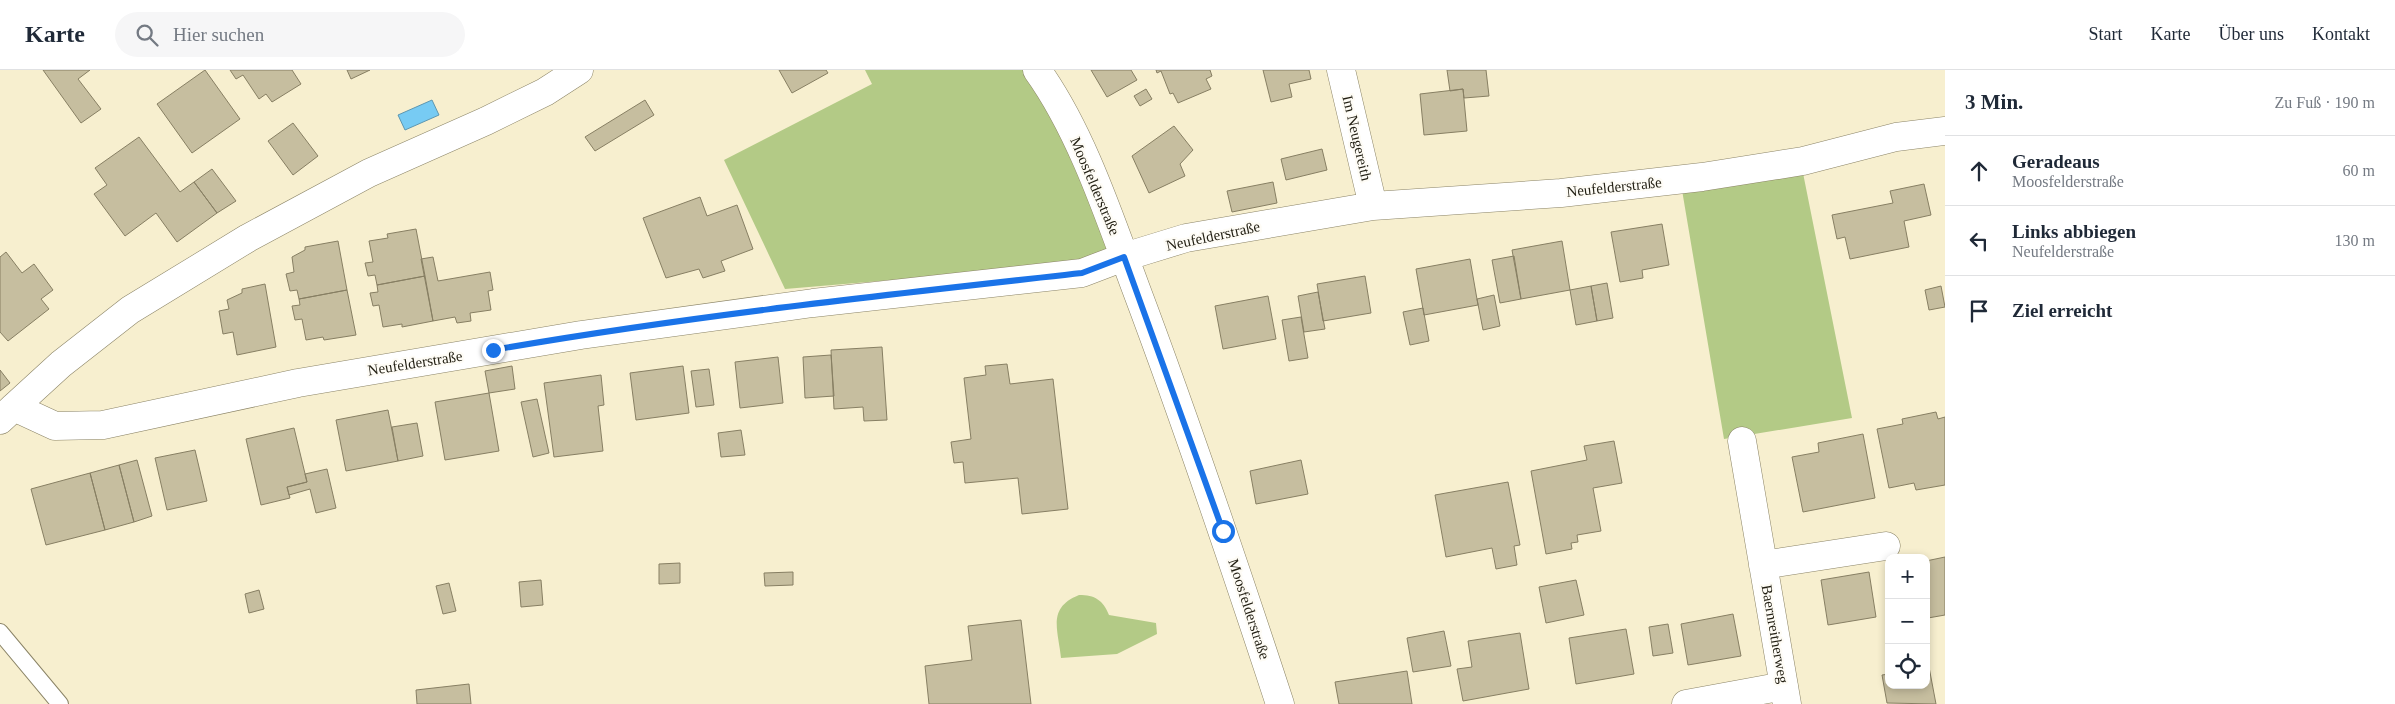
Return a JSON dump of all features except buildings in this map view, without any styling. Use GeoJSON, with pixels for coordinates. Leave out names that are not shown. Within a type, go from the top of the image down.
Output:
{"type":"FeatureCollection","features":[{"type":"Feature","properties":{"kind":"street","name":"Neufelderstraße"},"geometry":{"type":"LineString","coordinates":[[7,413],[61,364],[130,310],[248,238],[369,173],[545,92],[579,70]]}},
{"type":"Feature","properties":{"kind":"street","name":"Moosfelderstraße"},"geometry":{"type":"LineString","coordinates":[[1037,70],[1072,130],[1124,257],[1223,531],[1280,704]]}},
{"type":"Feature","properties":{"kind":"street","name":"Im Neugereith"},"geometry":{"type":"LineString","coordinates":[[1341,70],[1373,206]]}},
{"type":"Feature","properties":{"kind":"street","name":"Neufelderstraße"},"geometry":{"type":"LineString","coordinates":[[7,413],[54,426],[103,425],[245,393],[386,367],[581,335],[804,305],[1082,273],[1124,257],[1186,238],[1373,206],[1561,193],[1702,177],[1803,161],[1896,137],[1945,131]]}},
{"type":"Feature","properties":{"kind":"street","name":"Baernreitherweg"},"geometry":{"type":"LineString","coordinates":[[1742,441],[1786,695]]}},
{"type":"Feature","properties":{"kind":"street","name":"Baernreitherweg"},"geometry":{"type":"LineString","coordinates":[[1763,565],[1886,546]]}},
{"type":"Feature","properties":{"kind":"street"},"geometry":{"type":"LineString","coordinates":[[1686,704],[1786,695]]}},
{"type":"Feature","properties":{"kind":"lane"},"geometry":{"type":"LineString","coordinates":[[0,632],[60,704]]}},
{"type":"Feature","properties":{"kind":"green space"},"geometry":{"type":"Polygon","coordinates":[[[865,70],[1026,70],[1047,99],[1110,242],[1105,253],[1094,259],[951,275],[785,289],[724,160],[872,84],[865,70]]]}},
{"type":"Feature","properties":{"kind":"green space"},"geometry":{"type":"Polygon","coordinates":[[[1802,168],[1852,418],[1724,439],[1682,190],[1802,168]]]}},
{"type":"Feature","properties":{"kind":"green space"},"geometry":{"type":"Polygon","coordinates":[[[1079,595],[1098,599],[1109,615],[1156,623],[1157,634],[1117,654],[1061,658],[1057,629],[1058,613],[1069,600],[1079,595]]]}},
{"type":"Feature","properties":{"kind":"water"},"geometry":{"type":"Polygon","coordinates":[[[432,100],[439,115],[405,130],[398,115],[432,100]]]}},
{"type":"Feature","properties":{"kind":"route"},"geometry":{"type":"LineString","coordinates":[[493,350],[581,335],[813,303],[1082,273],[1124,257],[1223,531]]}}]}
